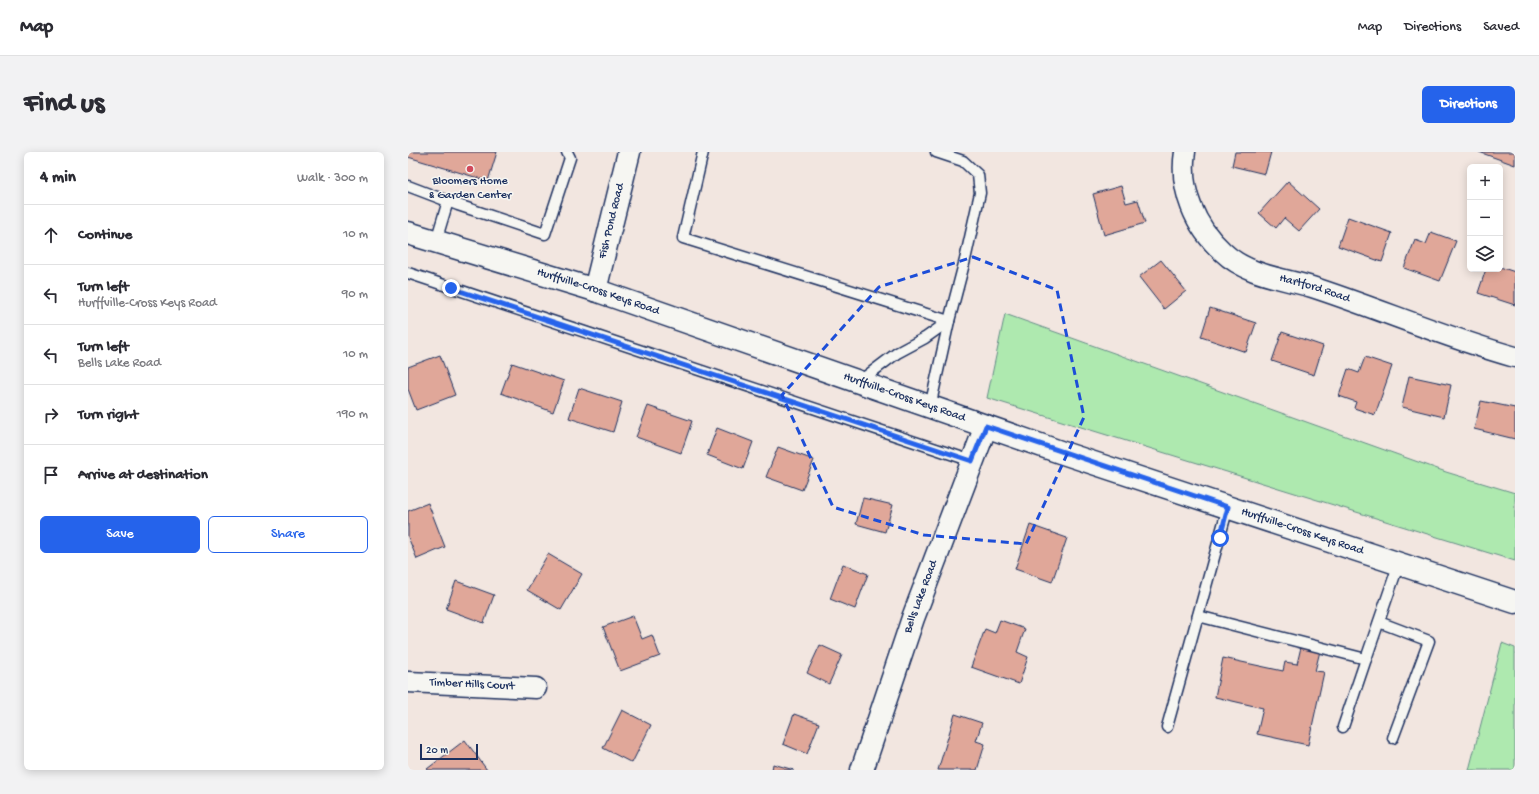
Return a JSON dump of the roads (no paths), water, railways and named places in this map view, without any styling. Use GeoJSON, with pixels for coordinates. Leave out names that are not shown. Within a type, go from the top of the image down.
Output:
{"type":"FeatureCollection","features":[{"type":"Feature","properties":{"kind":"main road","name":"Fish Pond Road"},"geometry":{"type":"LineString","coordinates":[[595,290],[629,152]]}},
{"type":"Feature","properties":{"kind":"main road","name":"Hurffville-Cross Keys Road"},"geometry":{"type":"LineString","coordinates":[[408,234],[436,241],[595,290],[986,426],[1515,602]]}},
{"type":"Feature","properties":{"kind":"main road","name":"Bells Lake Road"},"geometry":{"type":"LineString","coordinates":[[862,770],[913,618],[986,426]]}},
{"type":"Feature","properties":{"kind":"street","name":"Hartford Road"},"geometry":{"type":"LineString","coordinates":[[1185,152],[1184,177],[1187,197],[1193,213],[1211,240],[1223,253],[1238,263],[1270,276],[1312,287],[1515,357]]}},
{"type":"Feature","properties":{"kind":"street","name":"Timber Hills Court"},"geometry":{"type":"LineString","coordinates":[[408,682],[536,688]]}},
{"type":"Feature","properties":{"kind":"lane"},"geometry":{"type":"LineString","coordinates":[[408,186],[545,234],[570,158],[567,152]]}},
{"type":"Feature","properties":{"kind":"lane"},"geometry":{"type":"LineString","coordinates":[[703,152],[683,238],[949,321]]}},
{"type":"Feature","properties":{"kind":"lane"},"geometry":{"type":"LineString","coordinates":[[930,407],[980,193],[978,175],[963,161],[936,152]]}},
{"type":"Feature","properties":{"kind":"lane"},"geometry":{"type":"LineString","coordinates":[[436,241],[448,201]]}},
{"type":"Feature","properties":{"kind":"lane"},"geometry":{"type":"LineString","coordinates":[[408,273],[972,461]]}},
{"type":"Feature","properties":{"kind":"lane"},"geometry":{"type":"LineString","coordinates":[[859,382],[897,353],[925,338],[949,321]]}},
{"type":"Feature","properties":{"kind":"lane"},"geometry":{"type":"LineString","coordinates":[[1167,727],[1228,507]]}},
{"type":"Feature","properties":{"kind":"lane"},"geometry":{"type":"LineString","coordinates":[[1343,727],[1398,563]]}},
{"type":"Feature","properties":{"kind":"lane"},"geometry":{"type":"LineString","coordinates":[[1198,616],[1366,659]]}},
{"type":"Feature","properties":{"kind":"lane"},"geometry":{"type":"LineString","coordinates":[[1378,622],[1429,641],[1393,738]]}},
{"type":"Feature","properties":{"kind":"place","name":"Bloomers Home & Garden Center"},"geometry":{"type":"Point","coordinates":[470,169]}}]}
